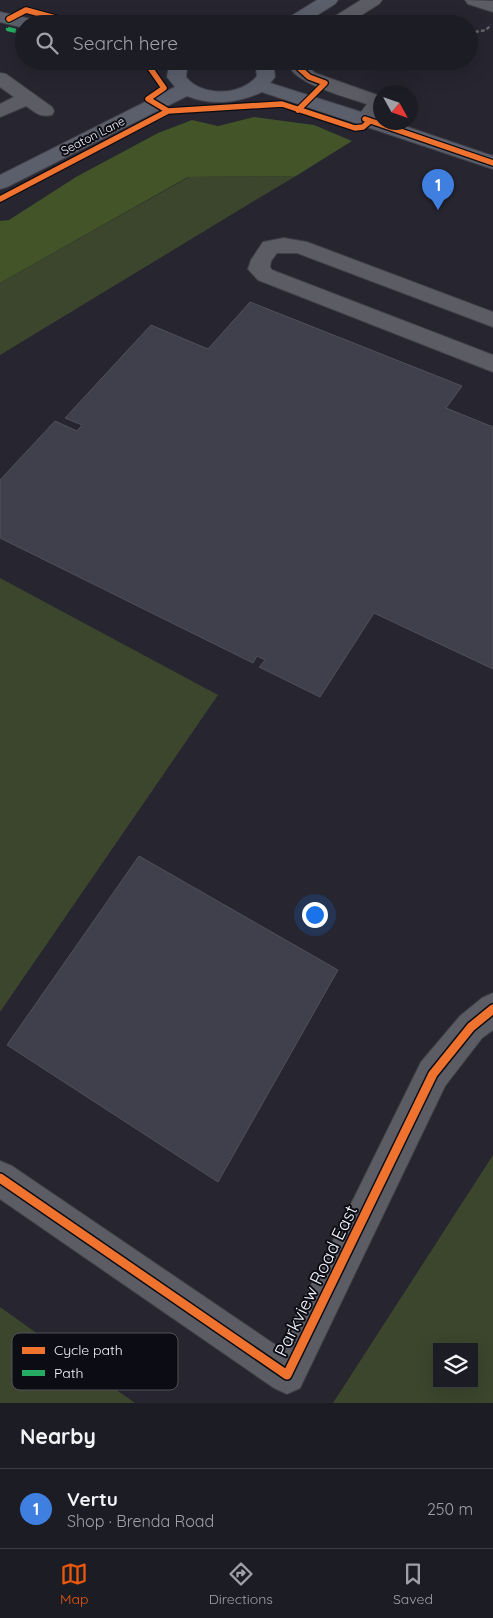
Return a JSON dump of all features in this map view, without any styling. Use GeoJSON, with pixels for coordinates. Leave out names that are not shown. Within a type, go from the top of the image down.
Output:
{"type":"FeatureCollection","features":[{"type":"Feature","properties":{"kind":"main road"},"geometry":{"type":"LineString","coordinates":[[305,15],[329,0]]}},
{"type":"Feature","properties":{"kind":"main road"},"geometry":{"type":"LineString","coordinates":[[0,17],[15,21]]}},
{"type":"Feature","properties":{"kind":"main road"},"geometry":{"type":"LineString","coordinates":[[176,70],[179,82],[186,89],[197,94],[224,98],[238,96],[260,86],[266,78],[267,70]]}},
{"type":"Feature","properties":{"kind":"main road"},"geometry":{"type":"LineString","coordinates":[[260,86],[493,163]]}},
{"type":"Feature","properties":{"kind":"main road","name":"Seaton Lane"},"geometry":{"type":"LineString","coordinates":[[0,183],[186,89]]}},
{"type":"Feature","properties":{"kind":"street"},"geometry":{"type":"LineString","coordinates":[[349,15],[373,0]]}},
{"type":"Feature","properties":{"kind":"street"},"geometry":{"type":"LineString","coordinates":[[474,0],[493,7]]}},
{"type":"Feature","properties":{"kind":"street"},"geometry":{"type":"LineString","coordinates":[[301,70],[309,77],[379,102],[364,119]]}},
{"type":"Feature","properties":{"kind":"street"},"geometry":{"type":"LineString","coordinates":[[0,78],[45,111]]}},
{"type":"Feature","properties":{"kind":"street"},"geometry":{"type":"LineString","coordinates":[[0,111],[28,98]]}},
{"type":"Feature","properties":{"kind":"street"},"geometry":{"type":"LineString","coordinates":[[493,320],[300,247],[284,245],[270,247],[261,260],[259,269],[265,275],[493,364]]}},
{"type":"Feature","properties":{"kind":"street","name":"Parkview Road East"},"geometry":{"type":"LineString","coordinates":[[0,1178],[287,1375],[433,1074],[471,1027],[493,1009]]}},
{"type":"Feature","properties":{"kind":"path"},"geometry":{"type":"LineString","coordinates":[[478,31],[486,30],[493,23]]}},
{"type":"Feature","properties":{"kind":"green space"},"geometry":{"type":"Polygon","coordinates":[[[254,117],[314,125],[352,141],[296,176],[188,177],[0,283],[0,221],[9,220],[76,177],[158,133],[192,120],[218,126],[254,117]]]}},
{"type":"Feature","properties":{"kind":"green space"},"geometry":{"type":"Polygon","coordinates":[[[296,176],[0,355],[0,283],[189,177],[296,176]]]}},
{"type":"Feature","properties":{"kind":"green space"},"geometry":{"type":"Polygon","coordinates":[[[0,578],[218,695],[0,1012],[0,578]]]}},
{"type":"Feature","properties":{"kind":"green space"},"geometry":{"type":"Polygon","coordinates":[[[493,1155],[493,1403],[333,1403],[493,1155]]]}},
{"type":"Feature","properties":{"kind":"green space"},"geometry":{"type":"Polygon","coordinates":[[[0,1307],[37,1333],[12,1333],[12,1390],[117,1390],[135,1403],[0,1403],[0,1307]]]}},
{"type":"Feature","properties":{"kind":"building"},"geometry":{"type":"Polygon","coordinates":[[[250,302],[462,386],[446,408],[493,427],[493,669],[374,613],[320,697],[259,667],[265,660],[257,656],[253,663],[0,538],[0,480],[55,421],[77,431],[82,425],[65,418],[151,325],[208,349],[250,302]]]}},
{"type":"Feature","properties":{"kind":"building"},"geometry":{"type":"Polygon","coordinates":[[[139,856],[338,970],[218,1182],[7,1045],[139,856]]]}},
{"type":"Feature","properties":{"kind":"marked path"},"geometry":{"type":"LineString","coordinates":[[13,17],[9,19],[8,29],[15,31]]}},
{"type":"Feature","properties":{"kind":"cycle path"},"geometry":{"type":"LineString","coordinates":[[17,15],[26,10],[44,15]]}},
{"type":"Feature","properties":{"kind":"cycle path"},"geometry":{"type":"LineString","coordinates":[[9,19],[15,16]]}},
{"type":"Feature","properties":{"kind":"cycle path"},"geometry":{"type":"LineString","coordinates":[[151,70],[164,88],[148,99],[168,111]]}},
{"type":"Feature","properties":{"kind":"cycle path"},"geometry":{"type":"LineString","coordinates":[[298,110],[325,83],[309,77],[301,70]]}},
{"type":"Feature","properties":{"kind":"cycle path"},"geometry":{"type":"LineString","coordinates":[[0,199],[168,111],[282,104],[355,128],[363,127],[370,121]]}},
{"type":"Feature","properties":{"kind":"cycle path"},"geometry":{"type":"LineString","coordinates":[[365,119],[493,163]]}},
{"type":"Feature","properties":{"kind":"cycle path"},"geometry":{"type":"LineString","coordinates":[[0,1178],[287,1375],[433,1074],[471,1027],[493,1009]]}},
{"type":"Feature","properties":{"kind":"place","name":"Vertu"},"geometry":{"type":"Point","coordinates":[438,210]}}]}
